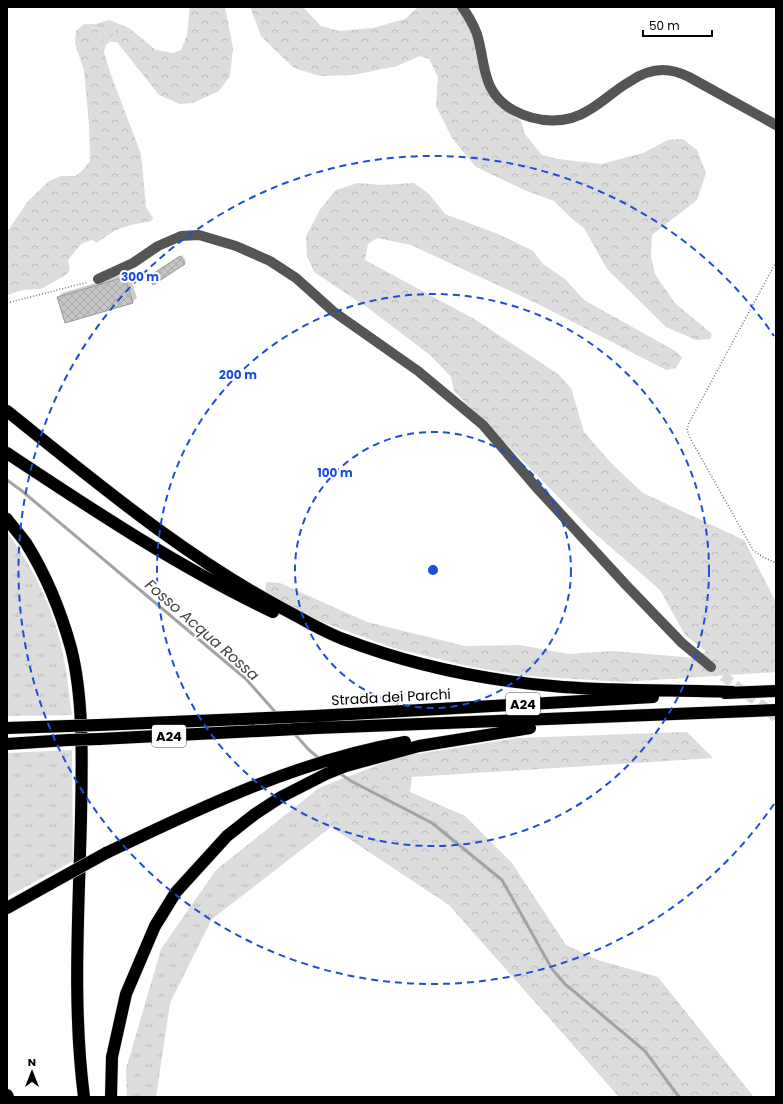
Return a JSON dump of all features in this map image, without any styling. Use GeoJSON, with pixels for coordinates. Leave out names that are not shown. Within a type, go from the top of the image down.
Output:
{"type":"FeatureCollection","features":[{"type":"Feature","properties":{"kind":"highway"},"geometry":{"type":"LineString","coordinates":[[7,411],[130,508],[208,565],[255,594],[340,638]]}},
{"type":"Feature","properties":{"kind":"highway"},"geometry":{"type":"LineString","coordinates":[[7,453],[130,532],[220,585],[286,618],[372,650],[461,673],[522,683],[582,688],[732,692]]}},
{"type":"Feature","properties":{"kind":"highway"},"geometry":{"type":"LineString","coordinates":[[7,520],[25,542],[45,578],[62,620],[71,650],[79,697],[82,776],[77,992],[84,1097]]}},
{"type":"Feature","properties":{"kind":"highway","name":"Strada dei Parchi"},"geometry":{"type":"LineString","coordinates":[[7,728],[315,716],[732,692],[776,691]]}},
{"type":"Feature","properties":{"kind":"highway","name":"Strada dei Parchi"},"geometry":{"type":"LineString","coordinates":[[7,744],[316,728],[776,710]]}},
{"type":"Feature","properties":{"kind":"highway"},"geometry":{"type":"LineString","coordinates":[[7,908],[106,852],[233,794],[284,774],[343,761],[380,746],[424,738],[700,713]]}},
{"type":"Feature","properties":{"kind":"highway"},"geometry":{"type":"LineString","coordinates":[[111,1097],[112,1057],[126,994],[155,926],[176,892],[227,836],[255,814],[281,797],[326,774],[343,761]]}},
{"type":"Feature","properties":{"kind":"lane"},"geometry":{"type":"LineString","coordinates":[[462,7],[470,18],[477,34],[483,69],[491,90],[505,105],[527,116],[551,121],[576,117],[590,110],[620,87],[632,80],[649,72],[664,70],[677,72],[689,77],[776,125]]}},
{"type":"Feature","properties":{"kind":"lane"},"geometry":{"type":"LineString","coordinates":[[98,279],[132,264],[158,246],[181,236],[198,235],[236,246],[270,261],[296,278],[334,312],[418,371],[482,425],[536,487],[626,585],[682,642],[711,667]]}},
{"type":"Feature","properties":{"kind":"path"},"geometry":{"type":"LineString","coordinates":[[776,262],[689,423],[687,430],[690,438],[753,550],[776,563]]}},
{"type":"Feature","properties":{"kind":"path"},"geometry":{"type":"LineString","coordinates":[[7,303],[98,279]]}},
{"type":"Feature","properties":{"kind":"green space"},"geometry":{"type":"Polygon","coordinates":[[[190,7],[225,7],[233,48],[230,76],[219,91],[193,103],[180,104],[159,95],[117,42],[110,42],[116,28],[129,28],[156,50],[173,53],[181,50],[187,35],[190,7]]]}},
{"type":"Feature","properties":{"kind":"green space"},"geometry":{"type":"Polygon","coordinates":[[[250,7],[303,7],[321,26],[339,31],[373,28],[405,19],[418,7],[459,7],[477,43],[480,70],[507,111],[521,121],[525,134],[542,155],[558,159],[601,164],[643,153],[668,140],[683,139],[697,150],[706,173],[697,200],[652,235],[651,257],[655,274],[675,303],[712,334],[710,339],[696,340],[666,327],[607,269],[584,228],[572,219],[554,201],[524,190],[476,167],[452,138],[436,106],[438,77],[429,59],[420,56],[397,66],[353,75],[320,76],[294,68],[275,50],[261,36],[250,7]]]}},
{"type":"Feature","properties":{"kind":"green space"},"geometry":{"type":"Polygon","coordinates":[[[109,20],[129,28],[116,28],[110,42],[106,45],[97,29],[84,24],[96,24],[109,20]]]}},
{"type":"Feature","properties":{"kind":"green space"},"geometry":{"type":"Polygon","coordinates":[[[84,24],[97,29],[106,45],[104,52],[111,75],[141,154],[146,207],[153,218],[152,221],[117,230],[97,243],[92,240],[81,244],[68,260],[70,270],[66,275],[41,289],[23,290],[7,295],[7,232],[28,201],[49,181],[61,176],[75,176],[81,172],[90,161],[89,125],[84,71],[75,43],[76,31],[84,24]]]}},
{"type":"Feature","properties":{"kind":"green space"},"geometry":{"type":"Polygon","coordinates":[[[357,183],[382,185],[414,183],[429,194],[445,214],[498,234],[533,251],[543,264],[565,279],[584,300],[677,352],[682,358],[676,368],[666,370],[540,305],[411,245],[377,238],[368,244],[365,260],[476,320],[558,374],[571,388],[584,432],[612,464],[643,493],[744,540],[776,602],[776,672],[623,682],[527,676],[472,667],[393,648],[320,621],[265,593],[266,582],[280,583],[367,622],[465,646],[520,645],[568,654],[613,651],[696,658],[706,651],[685,635],[660,590],[591,530],[454,391],[451,377],[430,355],[368,308],[314,272],[307,256],[306,236],[321,208],[336,190],[357,183]]]}},
{"type":"Feature","properties":{"kind":"green space"},"geometry":{"type":"Polygon","coordinates":[[[7,532],[27,561],[50,609],[56,626],[67,674],[72,715],[7,716],[7,532]]]}},
{"type":"Feature","properties":{"kind":"green space"},"geometry":{"type":"Polygon","coordinates":[[[687,732],[713,758],[412,777],[410,792],[465,816],[512,863],[566,945],[598,960],[658,977],[754,1097],[619,1097],[449,905],[331,827],[319,788],[398,757],[518,738],[687,732]]]}},
{"type":"Feature","properties":{"kind":"green space"},"geometry":{"type":"Polygon","coordinates":[[[72,750],[73,861],[7,897],[7,753],[72,750]]]}},
{"type":"Feature","properties":{"kind":"green space"},"geometry":{"type":"Polygon","coordinates":[[[319,788],[331,827],[212,919],[170,1003],[156,1097],[127,1097],[126,1069],[161,949],[216,870],[319,788]]]}},
{"type":"Feature","properties":{"kind":"building"},"geometry":{"type":"Polygon","coordinates":[[[180,256],[185,264],[153,285],[148,277],[180,256]]]}},
{"type":"Feature","properties":{"kind":"building"},"geometry":{"type":"Polygon","coordinates":[[[125,277],[133,303],[65,323],[57,297],[125,277]]]}},
{"type":"Feature","properties":{"kind":"waterway","name":"Fosso Acqua Rossa"},"geometry":{"type":"LineString","coordinates":[[7,480],[246,679],[277,714]]}},
{"type":"Feature","properties":{"kind":"waterway","name":"Fosso Acqua Rossa"},"geometry":{"type":"LineString","coordinates":[[293,732],[309,750],[320,759]]}},
{"type":"Feature","properties":{"kind":"waterway","name":"Fosso Acqua Rossa"},"geometry":{"type":"LineString","coordinates":[[339,773],[351,781],[432,823],[502,880],[552,969],[565,984],[645,1051],[679,1097]]}},
{"type":"Feature","properties":{"kind":"tunnel"},"geometry":{"type":"LineString","coordinates":[[711,667],[763,706],[776,718]]}}]}
